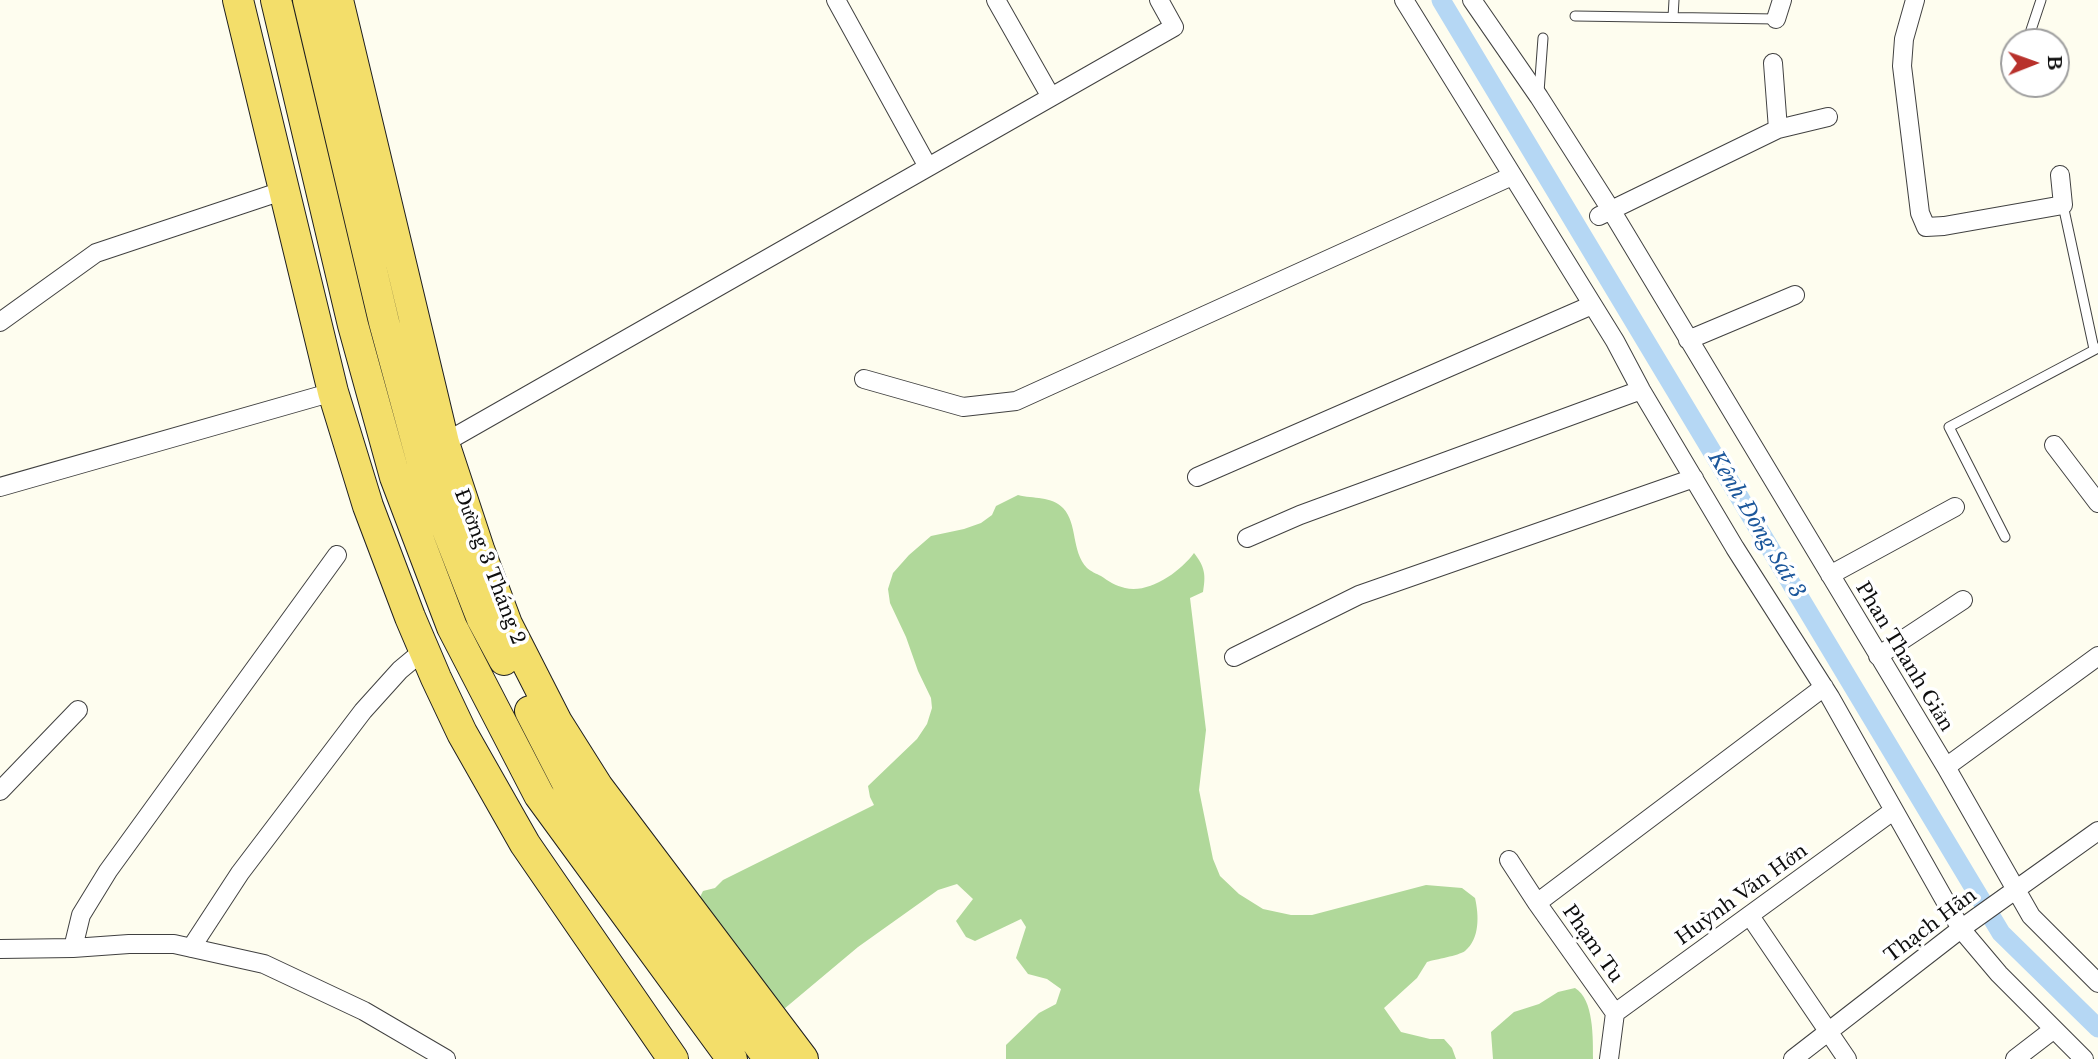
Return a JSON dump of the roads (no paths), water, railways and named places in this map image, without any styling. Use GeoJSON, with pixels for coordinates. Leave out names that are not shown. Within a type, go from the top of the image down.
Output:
{"type":"FeatureCollection","features":[{"type":"Feature","properties":{"kind":"main road"},"geometry":{"type":"LineString","coordinates":[[238,0],[334,392],[368,506],[424,650],[462,733],[525,844],[673,1059]]}},
{"type":"Feature","properties":{"kind":"main road"},"geometry":{"type":"LineString","coordinates":[[276,0],[363,363],[396,477],[452,627],[539,795],[732,1059]]}},
{"type":"Feature","properties":{"kind":"main road","name":"Đường 3 Tháng 2"},"geometry":{"type":"LineString","coordinates":[[308,0],[381,309],[425,473],[482,619],[567,783],[769,1059]]}},
{"type":"Feature","properties":{"kind":"main road","name":"Đường 3 Tháng 2"},"geometry":{"type":"LineString","coordinates":[[338,0],[444,443],[507,624],[557,722],[598,787],[803,1059]]}},
{"type":"Feature","properties":{"kind":"street"},"geometry":{"type":"LineString","coordinates":[[836,0],[929,167]]}},
{"type":"Feature","properties":{"kind":"street"},"geometry":{"type":"LineString","coordinates":[[996,0],[1051,97]]}},
{"type":"Feature","properties":{"kind":"street"},"geometry":{"type":"LineString","coordinates":[[444,443],[1174,27],[1159,0]]}},
{"type":"Feature","properties":{"kind":"street"},"geometry":{"type":"LineString","coordinates":[[1404,0],[1592,305],[1735,548],[1824,687],[1962,929],[1999,974],[2084,1059]]}},
{"type":"Feature","properties":{"kind":"street","name":"Phan Thanh Giản"},"geometry":{"type":"LineString","coordinates":[[1472,0],[1539,97],[1605,213],[1688,340],[1946,767],[2031,916],[2098,983]]}},
{"type":"Feature","properties":{"kind":"street"},"geometry":{"type":"LineString","coordinates":[[1776,19],[1782,0]]}},
{"type":"Feature","properties":{"kind":"street"},"geometry":{"type":"LineString","coordinates":[[1915,0],[1904,39],[1902,66],[1920,213],[1926,227],[2063,205],[2060,175]]}},
{"type":"Feature","properties":{"kind":"street"},"geometry":{"type":"LineString","coordinates":[[1773,63],[1778,129]]}},
{"type":"Feature","properties":{"kind":"street"},"geometry":{"type":"LineString","coordinates":[[1605,213],[1778,129],[1828,117]]}},
{"type":"Feature","properties":{"kind":"street"},"geometry":{"type":"LineString","coordinates":[[863,379],[963,407],[1016,401],[1512,176]]}},
{"type":"Feature","properties":{"kind":"street"},"geometry":{"type":"LineString","coordinates":[[0,322],[96,253],[285,190]]}},
{"type":"Feature","properties":{"kind":"street"},"geometry":{"type":"LineString","coordinates":[[1688,340],[1795,295]]}},
{"type":"Feature","properties":{"kind":"street"},"geometry":{"type":"LineString","coordinates":[[1197,477],[1592,305]]}},
{"type":"Feature","properties":{"kind":"street"},"geometry":{"type":"LineString","coordinates":[[1247,538],[1300,515],[1641,390]]}},
{"type":"Feature","properties":{"kind":"street"},"geometry":{"type":"LineString","coordinates":[[0,487],[334,392]]}},
{"type":"Feature","properties":{"kind":"street"},"geometry":{"type":"LineString","coordinates":[[2054,445],[2098,503]]}},
{"type":"Feature","properties":{"kind":"street"},"geometry":{"type":"LineString","coordinates":[[1234,657],[1359,595],[1694,478]]}},
{"type":"Feature","properties":{"kind":"street"},"geometry":{"type":"LineString","coordinates":[[1830,575],[1955,508]]}},
{"type":"Feature","properties":{"kind":"street"},"geometry":{"type":"LineString","coordinates":[[73,948],[81,915],[108,872],[337,555]]}},
{"type":"Feature","properties":{"kind":"street"},"geometry":{"type":"LineString","coordinates":[[1878,656],[1963,600]]}},
{"type":"Feature","properties":{"kind":"street"},"geometry":{"type":"LineString","coordinates":[[191,948],[240,873],[363,711],[400,670],[424,650]]}},
{"type":"Feature","properties":{"kind":"street"},"geometry":{"type":"LineString","coordinates":[[1946,767],[2098,656]]}},
{"type":"Feature","properties":{"kind":"street"},"geometry":{"type":"LineString","coordinates":[[1537,903],[1824,687]]}},
{"type":"Feature","properties":{"kind":"street"},"geometry":{"type":"LineString","coordinates":[[0,791],[78,710]]}},
{"type":"Feature","properties":{"kind":"street","name":"Huỳnh Văn Hớn"},"geometry":{"type":"LineString","coordinates":[[1615,1013],[1893,811]]}},
{"type":"Feature","properties":{"kind":"street","name":"Thạch Hãn"},"geometry":{"type":"LineString","coordinates":[[1793,1059],[1962,929],[2098,831]]}},
{"type":"Feature","properties":{"kind":"street","name":"Phạm Tu"},"geometry":{"type":"LineString","coordinates":[[1509,860],[1615,1013],[1609,1059]]}},
{"type":"Feature","properties":{"kind":"street"},"geometry":{"type":"LineString","coordinates":[[1749,916],[1847,1059]]}},
{"type":"Feature","properties":{"kind":"street"},"geometry":{"type":"LineString","coordinates":[[0,949],[174,944],[264,964],[364,1010],[446,1059]]}},
{"type":"Feature","properties":{"kind":"street"},"geometry":{"type":"LineString","coordinates":[[2015,1059],[2054,1029]]}},
{"type":"Feature","properties":{"kind":"lane"},"geometry":{"type":"LineString","coordinates":[[1673,17],[1674,0]]}},
{"type":"Feature","properties":{"kind":"lane"},"geometry":{"type":"LineString","coordinates":[[2032,28],[2041,0]]}},
{"type":"Feature","properties":{"kind":"lane"},"geometry":{"type":"LineString","coordinates":[[1575,16],[1776,19]]}},
{"type":"Feature","properties":{"kind":"lane"},"geometry":{"type":"LineString","coordinates":[[1539,97],[1543,38]]}},
{"type":"Feature","properties":{"kind":"lane"},"geometry":{"type":"LineString","coordinates":[[2006,537],[1950,427],[2096,349],[2063,205]]}},
{"type":"Feature","properties":{"kind":"waterway","name":"Kênh Đồng Sát 3"},"geometry":{"type":"LineString","coordinates":[[1441,0],[2001,933],[2098,1028]]}}]}
